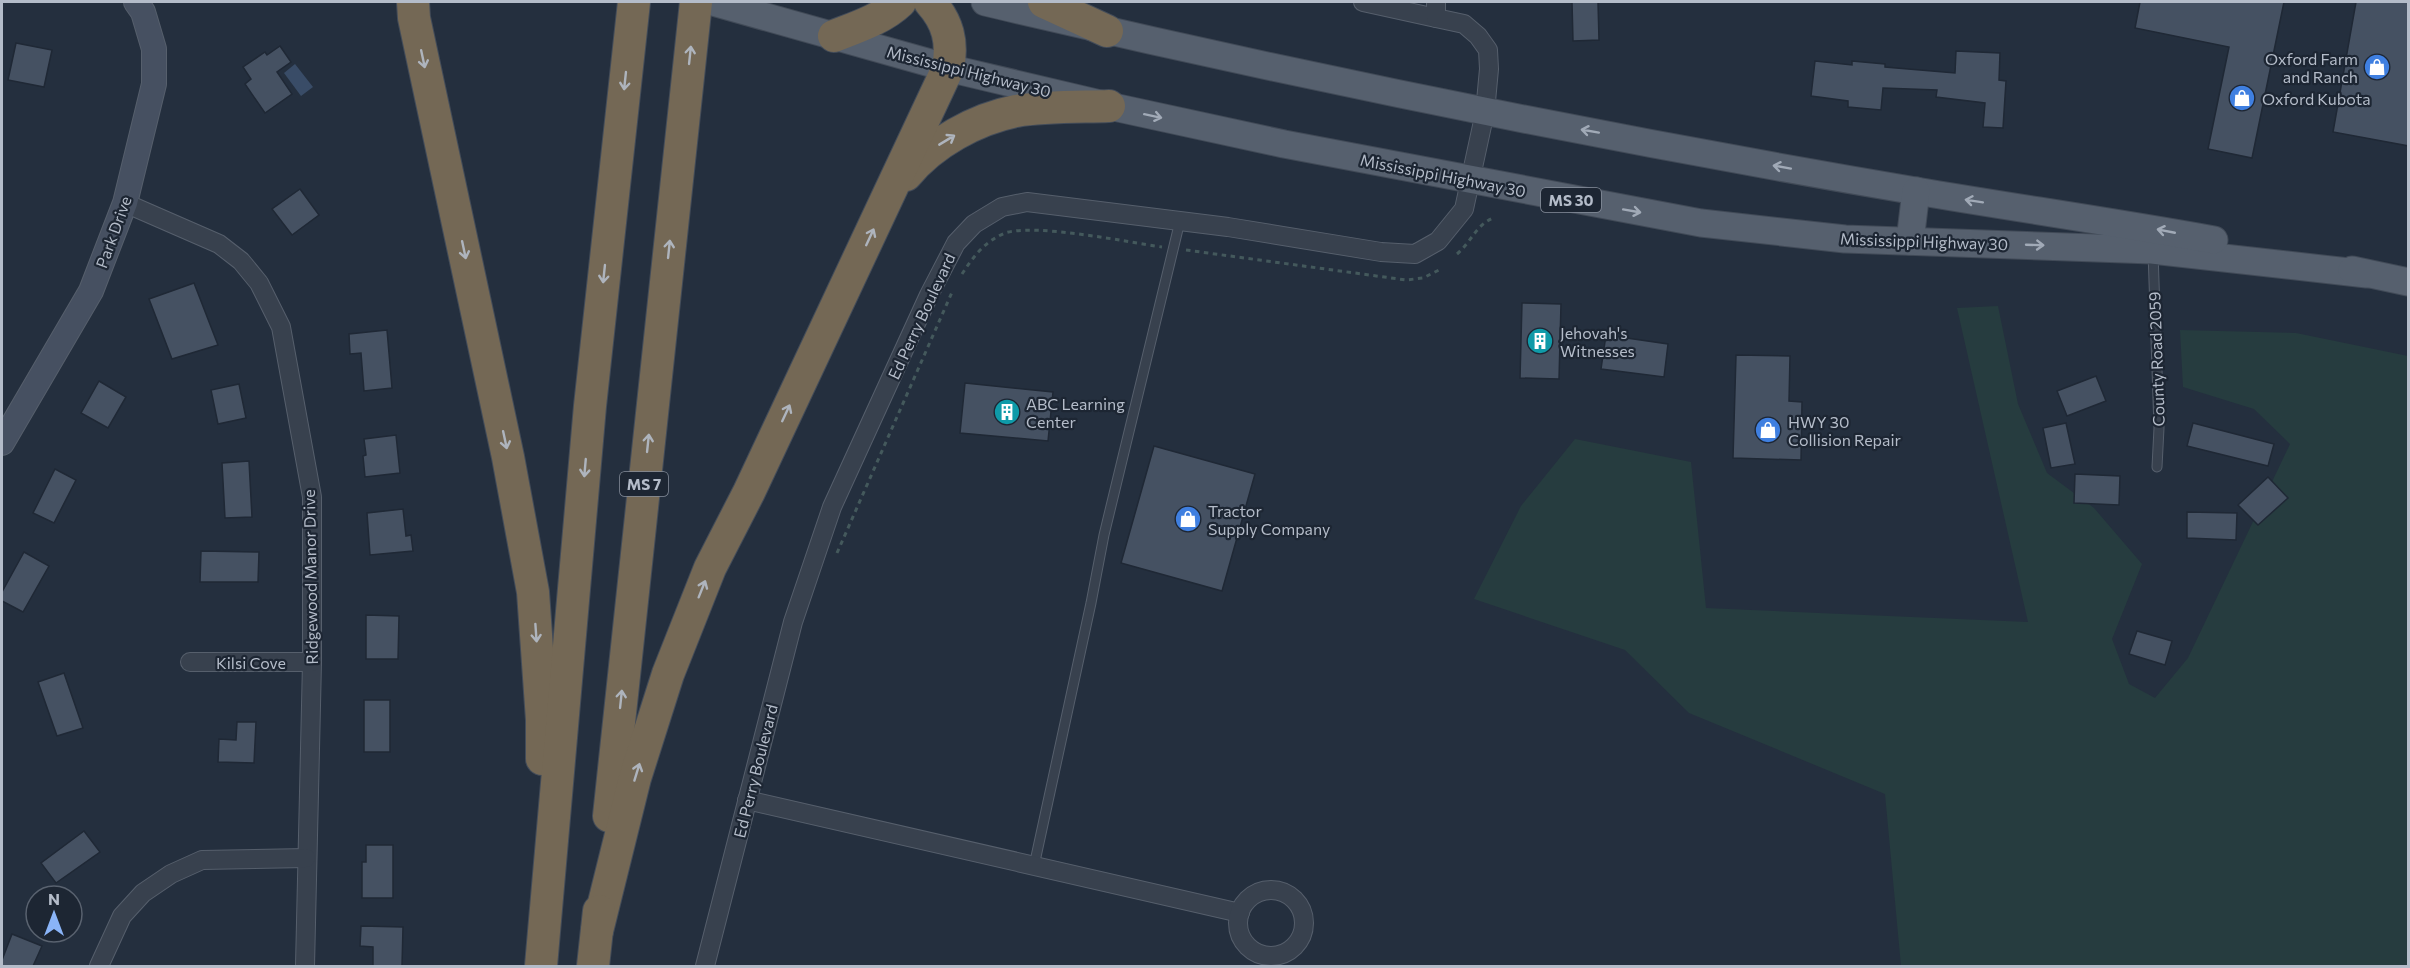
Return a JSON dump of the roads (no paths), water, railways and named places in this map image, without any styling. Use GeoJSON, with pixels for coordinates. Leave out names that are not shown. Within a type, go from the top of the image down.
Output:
{"type":"FeatureCollection","features":[{"type":"Feature","properties":{"kind":"highway"},"geometry":{"type":"LineString","coordinates":[[542,957],[590,406],[633,2]]}},
{"type":"Feature","properties":{"kind":"highway","name":"MS 7"},"geometry":{"type":"LineString","coordinates":[[593,966],[696,2]]}},
{"type":"Feature","properties":{"kind":"highway"},"geometry":{"type":"LineString","coordinates":[[834,36],[892,10],[900,2]]}},
{"type":"Feature","properties":{"kind":"highway"},"geometry":{"type":"LineString","coordinates":[[597,931],[635,778],[668,674],[710,568],[749,492],[948,68],[951,52],[949,33],[940,13],[930,2]]}},
{"type":"Feature","properties":{"kind":"highway"},"geometry":{"type":"LineString","coordinates":[[1044,2],[1107,31]]}},
{"type":"Feature","properties":{"kind":"highway"},"geometry":{"type":"LineString","coordinates":[[410,7],[508,457],[533,592],[542,720],[542,957]]}},
{"type":"Feature","properties":{"kind":"highway"},"geometry":{"type":"LineString","coordinates":[[890,194],[918,160],[946,139],[979,124],[1017,111],[1109,106]]}},
{"type":"Feature","properties":{"kind":"main road","name":"Mississippi Highway 30"},"geometry":{"type":"LineString","coordinates":[[713,2],[948,68],[1109,106],[1472,182],[1701,223],[1845,239],[2152,250],[2367,274]]}},
{"type":"Feature","properties":{"kind":"main road","name":"Mississippi Highway 30"},"geometry":{"type":"LineString","coordinates":[[985,2],[1294,73],[1485,112],[1916,191],[2129,224],[2409,282]]}},
{"type":"Feature","properties":{"kind":"main road"},"geometry":{"type":"LineString","coordinates":[[1910,241],[1916,191]]}},
{"type":"Feature","properties":{"kind":"street","name":"Park Drive"},"geometry":{"type":"LineString","coordinates":[[2,443],[91,291],[125,203],[154,84],[154,49],[143,12],[136,2]]}},
{"type":"Feature","properties":{"kind":"street","name":"Ed Perry Boulevard"},"geometry":{"type":"LineString","coordinates":[[705,966],[793,622],[832,507],[929,295],[956,243],[974,224],[1002,207],[1027,202],[1180,221],[1381,252],[1415,254],[1438,241],[1464,209],[1472,182],[1485,112],[1489,69],[1488,50],[1478,36],[1464,24],[1436,10],[1362,2]]}},
{"type":"Feature","properties":{"kind":"street","name":"Ridgewood Manor Drive"},"geometry":{"type":"LineString","coordinates":[[125,203],[219,243],[241,261],[259,283],[281,327],[312,496],[312,662],[305,966]]}},
{"type":"Feature","properties":{"kind":"street","name":"Kilsi Cove"},"geometry":{"type":"LineString","coordinates":[[190,662],[312,662]]}},
{"type":"Feature","properties":{"kind":"street"},"geometry":{"type":"LineString","coordinates":[[747,800],[1240,912]]}},
{"type":"Feature","properties":{"kind":"street"},"geometry":{"type":"LineString","coordinates":[[99,966],[122,916],[143,893],[171,874],[202,860],[306,858]]}},
{"type":"Feature","properties":{"kind":"street"},"geometry":{"type":"LineString","coordinates":[[1265,891],[1277,891],[1296,902],[1302,912],[1303,934],[1290,950],[1270,961],[1244,942],[1238,923],[1240,912],[1254,895],[1265,891]]}},
{"type":"Feature","properties":{"kind":"lane"},"geometry":{"type":"LineString","coordinates":[[1034,866],[1104,535],[1180,221]]}},
{"type":"Feature","properties":{"kind":"lane","name":"County Road 2059"},"geometry":{"type":"LineString","coordinates":[[2152,250],[2159,428],[2157,467]]}},
{"type":"Feature","properties":{"kind":"water"},"geometry":{"type":"Polygon","coordinates":[[[295,64],[313,87],[301,96],[284,73],[295,64]]]}},
{"type":"Feature","properties":{"kind":"place","name":"Oxford Farm and Ranch"},"geometry":{"type":"Point","coordinates":[2377,67]}},
{"type":"Feature","properties":{"kind":"place","name":"Oxford Kubota"},"geometry":{"type":"Point","coordinates":[2242,98]}},
{"type":"Feature","properties":{"kind":"place","name":"Jehovah's Witnesses"},"geometry":{"type":"Point","coordinates":[1540,341]}},
{"type":"Feature","properties":{"kind":"place","name":"ABC Learning Center"},"geometry":{"type":"Point","coordinates":[1007,412]}},
{"type":"Feature","properties":{"kind":"place","name":"HWY 30 Collision Repair"},"geometry":{"type":"Point","coordinates":[1768,430]}},
{"type":"Feature","properties":{"kind":"place","name":"Tractor Supply Company"},"geometry":{"type":"Point","coordinates":[1188,519]}}]}
